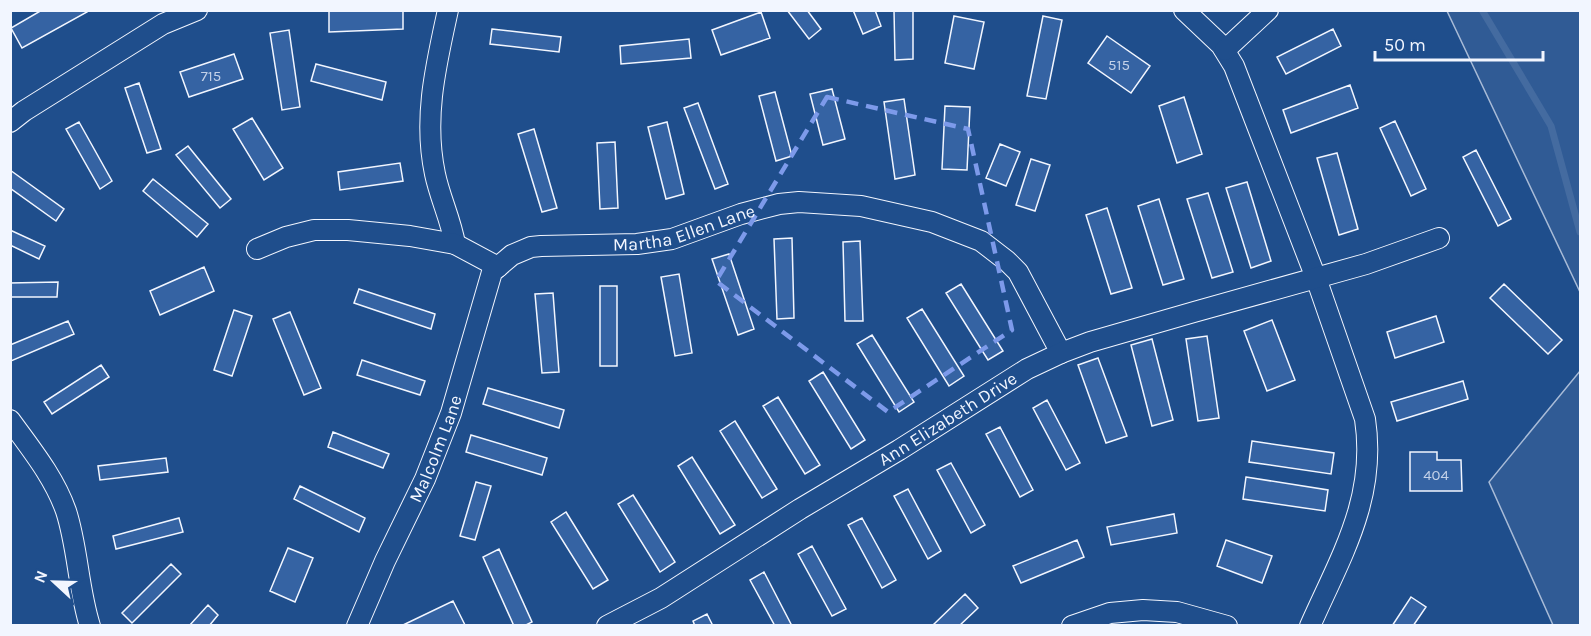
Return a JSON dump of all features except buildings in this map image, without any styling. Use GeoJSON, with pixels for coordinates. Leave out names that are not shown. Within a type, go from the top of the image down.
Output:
{"type":"FeatureCollection","features":[{"type":"Feature","properties":{"kind":"street"},"geometry":{"type":"LineString","coordinates":[[10,122],[163,24],[197,10]]}},
{"type":"Feature","properties":{"kind":"street"},"geometry":{"type":"LineString","coordinates":[[448,10],[431,97],[429,132],[434,172],[452,226],[455,244]]}},
{"type":"Feature","properties":{"kind":"street"},"geometry":{"type":"LineString","coordinates":[[1184,10],[1225,50],[1234,66],[1316,278],[1365,419],[1368,439],[1366,477],[1359,513],[1310,626]]}},
{"type":"Feature","properties":{"kind":"street"},"geometry":{"type":"LineString","coordinates":[[1225,50],[1268,10]]}},
{"type":"Feature","properties":{"kind":"street","name":"Martha Ellen Lane"},"geometry":{"type":"LineString","coordinates":[[498,267],[512,255],[531,247],[637,244],[672,239],[741,214],[779,204],[799,202],[861,206],[932,222],[981,241],[1018,272],[1061,353]]}},
{"type":"Feature","properties":{"kind":"street"},"geometry":{"type":"LineString","coordinates":[[257,249],[286,237],[314,230],[348,231],[411,236],[455,244],[498,267]]}},
{"type":"Feature","properties":{"kind":"street","name":"Ann Elizabeth Drive"},"geometry":{"type":"LineString","coordinates":[[607,626],[661,597],[1027,369],[1061,353],[1090,342],[1366,264],[1439,238]]}},
{"type":"Feature","properties":{"kind":"street","name":"Malcolm Lane"},"geometry":{"type":"LineString","coordinates":[[357,626],[429,468],[450,413],[492,272],[498,267]]}},
{"type":"Feature","properties":{"kind":"street"},"geometry":{"type":"LineString","coordinates":[[10,420],[46,470],[66,512],[79,567],[83,621]]}},
{"type":"Feature","properties":{"kind":"street"},"geometry":{"type":"LineString","coordinates":[[1072,626],[1110,613],[1143,610],[1178,612],[1227,626]]}},
{"type":"Feature","properties":{"kind":"highlighted area"},"geometry":{"type":"Polygon","coordinates":[[[827,97],[968,129],[1012,330],[888,412],[716,281],[827,97]]]}},
{"type":"Feature","properties":{"kind":"shaded area"},"geometry":{"type":"Polygon","coordinates":[[[1447,11],[1580,11],[1580,292],[1447,11]]]}},
{"type":"Feature","properties":{"kind":"shaded area"},"geometry":{"type":"Polygon","coordinates":[[[1580,371],[1580,625],[1553,625],[1489,482],[1580,371]]]}},
{"type":"Feature","properties":{"kind":"waterway"},"geometry":{"type":"LineString","coordinates":[[1482,10],[1551,126],[1580,232]]}}]}
